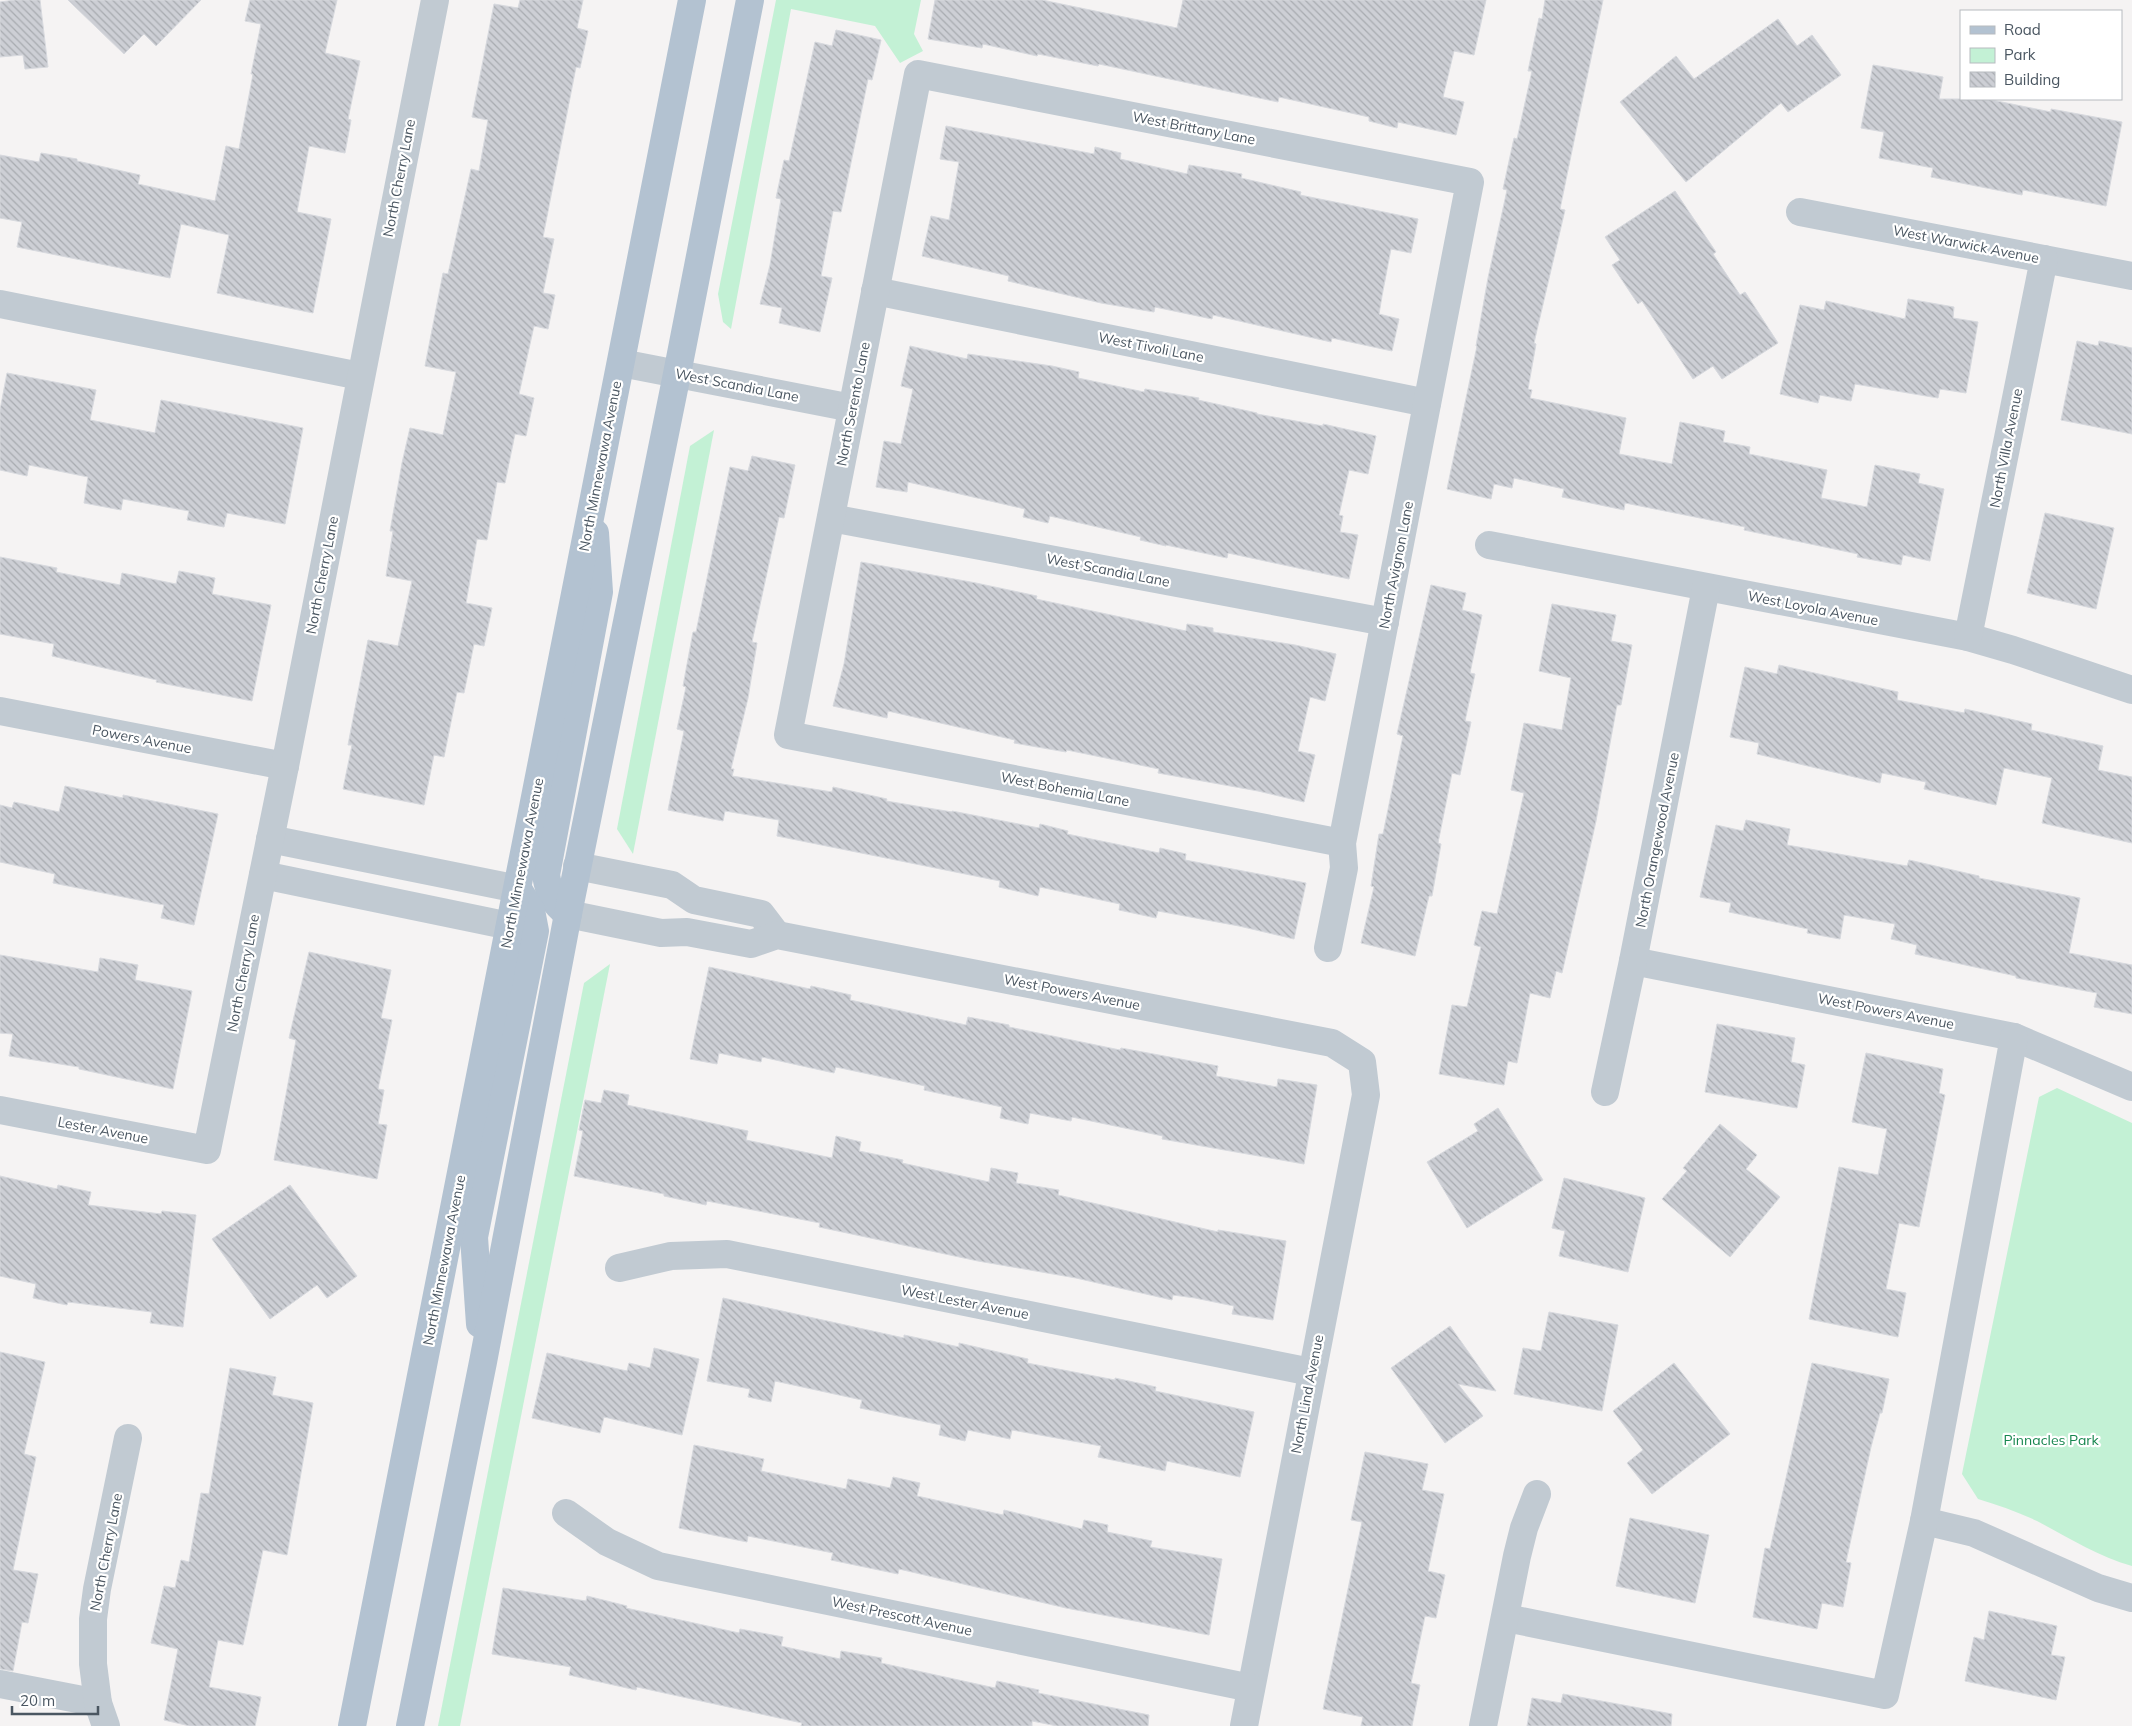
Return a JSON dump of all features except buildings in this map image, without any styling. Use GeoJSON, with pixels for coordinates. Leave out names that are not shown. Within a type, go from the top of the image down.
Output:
{"type":"FeatureCollection","features":[{"type":"Feature","properties":{"kind":"main road","name":"North Minnewawa Avenue"},"geometry":{"type":"LineString","coordinates":[[352,1726],[518,889],[592,497],[621,363],[692,0]]}},
{"type":"Feature","properties":{"kind":"main road"},"geometry":{"type":"LineString","coordinates":[[410,1726],[483,1362],[568,914],[750,0]]}},
{"type":"Feature","properties":{"kind":"main road"},"geometry":{"type":"LineString","coordinates":[[568,914],[556,905],[549,892],[546,875],[599,592],[592,497]]}},
{"type":"Feature","properties":{"kind":"main road"},"geometry":{"type":"LineString","coordinates":[[483,1362],[474,1237],[535,931],[531,910],[518,889]]}},
{"type":"Feature","properties":{"kind":"street","name":"North Cherry Lane"},"geometry":{"type":"LineString","coordinates":[[207,1150],[285,766],[434,0]]}},
{"type":"Feature","properties":{"kind":"street","name":"West Brittany Lane"},"geometry":{"type":"LineString","coordinates":[[918,74],[1470,182]]}},
{"type":"Feature","properties":{"kind":"street","name":"North Serento Lane"},"geometry":{"type":"LineString","coordinates":[[788,734],[918,74]]}},
{"type":"Feature","properties":{"kind":"street","name":"North Avignon Lane"},"geometry":{"type":"LineString","coordinates":[[1328,948],[1344,868],[1342,843],[1470,182]]}},
{"type":"Feature","properties":{"kind":"street","name":"West Warwick Avenue"},"geometry":{"type":"LineString","coordinates":[[1800,212],[2132,276]]}},
{"type":"Feature","properties":{"kind":"street","name":"North Villa Avenue"},"geometry":{"type":"LineString","coordinates":[[1968,637],[2044,259]]}},
{"type":"Feature","properties":{"kind":"street","name":"West Tivoli Lane"},"geometry":{"type":"LineString","coordinates":[[876,291],[1427,403]]}},
{"type":"Feature","properties":{"kind":"street"},"geometry":{"type":"LineString","coordinates":[[0,304],[360,376]]}},
{"type":"Feature","properties":{"kind":"street","name":"West Scandia Lane"},"geometry":{"type":"LineString","coordinates":[[621,363],[852,408]]}},
{"type":"Feature","properties":{"kind":"street","name":"West Scandia Lane"},"geometry":{"type":"LineString","coordinates":[[830,518],[1385,622]]}},
{"type":"Feature","properties":{"kind":"street","name":"West Loyola Avenue"},"geometry":{"type":"LineString","coordinates":[[1489,545],[1968,637],[2132,690]]}},
{"type":"Feature","properties":{"kind":"street","name":"North Orangewood Avenue"},"geometry":{"type":"LineString","coordinates":[[1605,1092],[1633,960],[1706,588]]}},
{"type":"Feature","properties":{"kind":"street","name":"Powers Avenue"},"geometry":{"type":"LineString","coordinates":[[0,711],[285,766]]}},
{"type":"Feature","properties":{"kind":"street","name":"West Bohemia Lane"},"geometry":{"type":"LineString","coordinates":[[788,734],[1342,843]]}},
{"type":"Feature","properties":{"kind":"street"},"geometry":{"type":"LineString","coordinates":[[270,839],[518,889]]}},
{"type":"Feature","properties":{"kind":"street"},"geometry":{"type":"LineString","coordinates":[[568,914],[661,933],[687,932],[751,944],[777,935],[761,914],[694,900],[672,885],[578,866]]}},
{"type":"Feature","properties":{"kind":"street"},"geometry":{"type":"LineString","coordinates":[[263,875],[510,926]]}},
{"type":"Feature","properties":{"kind":"street"},"geometry":{"type":"LineString","coordinates":[[687,932],[694,900]]}},
{"type":"Feature","properties":{"kind":"street","name":"West Powers Avenue"},"geometry":{"type":"LineString","coordinates":[[777,935],[1332,1043],[1362,1062]]}},
{"type":"Feature","properties":{"kind":"street","name":"West Powers Avenue"},"geometry":{"type":"LineString","coordinates":[[1633,960],[2014,1037],[2132,1087]]}},
{"type":"Feature","properties":{"kind":"street"},"geometry":{"type":"LineString","coordinates":[[1506,1618],[1884,1695],[1924,1521],[2014,1037]]}},
{"type":"Feature","properties":{"kind":"street","name":"North Lind Avenue"},"geometry":{"type":"LineString","coordinates":[[1244,1726],[1366,1095],[1362,1062]]}},
{"type":"Feature","properties":{"kind":"street","name":"Lester Avenue"},"geometry":{"type":"LineString","coordinates":[[0,1110],[207,1150]]}},
{"type":"Feature","properties":{"kind":"street","name":"West Lester Avenue"},"geometry":{"type":"LineString","coordinates":[[619,1268],[671,1256],[727,1254],[1311,1372]]}},
{"type":"Feature","properties":{"kind":"street","name":"North Cherry Lane"},"geometry":{"type":"LineString","coordinates":[[102,1714],[93,1664],[93,1619],[97,1589],[128,1438]]}},
{"type":"Feature","properties":{"kind":"street"},"geometry":{"type":"LineString","coordinates":[[1483,1726],[1524,1528],[1537,1494]]}},
{"type":"Feature","properties":{"kind":"street","name":"West Prescott Avenue"},"geometry":{"type":"LineString","coordinates":[[566,1512],[607,1542],[658,1566],[1251,1688]]}},
{"type":"Feature","properties":{"kind":"street"},"geometry":{"type":"LineString","coordinates":[[1924,1521],[1974,1533],[2098,1588],[2132,1598]]}},
{"type":"Feature","properties":{"kind":"street"},"geometry":{"type":"LineString","coordinates":[[0,1684],[102,1714]]}},
{"type":"Feature","properties":{"kind":"green space"},"geometry":{"type":"Polygon","coordinates":[[[776,0],[921,0],[914,34],[923,51],[900,63],[875,26],[791,9],[731,329],[723,322],[718,294],[776,0]]]}},
{"type":"Feature","properties":{"kind":"green space"},"geometry":{"type":"Polygon","coordinates":[[[714,430],[633,854],[617,829],[690,446],[714,430]]]}},
{"type":"Feature","properties":{"kind":"green space"},"geometry":{"type":"Polygon","coordinates":[[[610,964],[460,1726],[438,1726],[584,983],[610,964]]]}},
{"type":"Feature","properties":{"kind":"green space","name":"Pinnacles Park"},"geometry":{"type":"Polygon","coordinates":[[[2057,1088],[2132,1123],[2132,1566],[2095,1552],[2037,1521],[1978,1499],[1962,1474],[2039,1097],[2057,1088]]]}}]}
